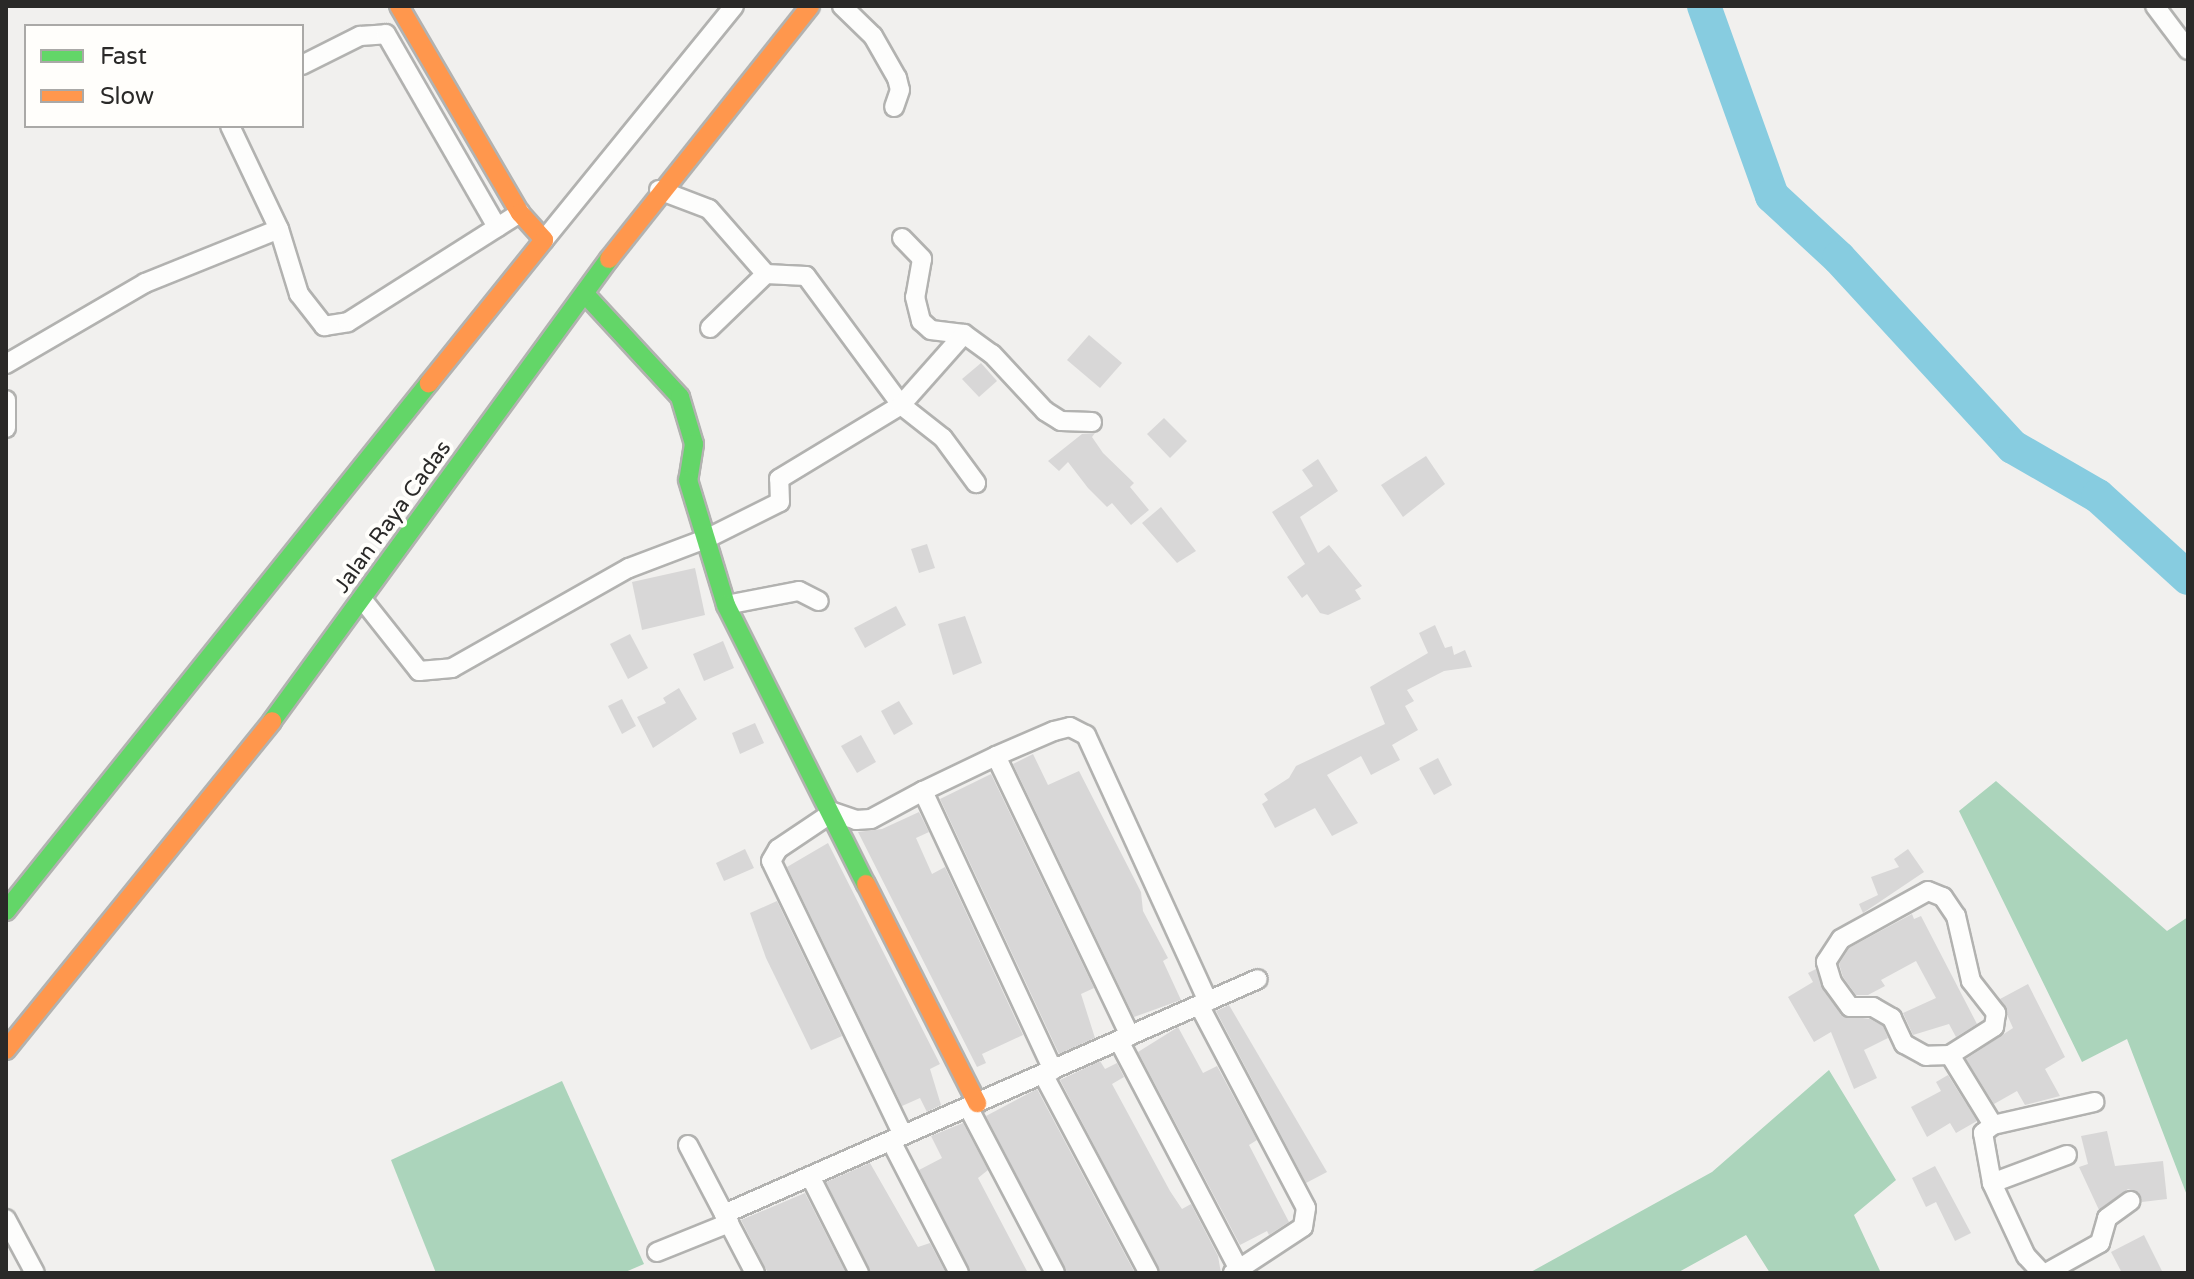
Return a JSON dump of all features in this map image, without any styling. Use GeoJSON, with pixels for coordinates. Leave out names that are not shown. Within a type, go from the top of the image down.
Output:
{"type":"FeatureCollection","features":[{"type":"Feature","properties":{"kind":"street"},"geometry":{"type":"LineString","coordinates":[[399,6],[520,213],[544,240]]}},
{"type":"Feature","properties":{"kind":"street"},"geometry":{"type":"LineString","coordinates":[[6,911],[734,6]]}},
{"type":"Feature","properties":{"kind":"street","name":"Jalan Raya Cadas"},"geometry":{"type":"LineString","coordinates":[[6,1050],[282,708],[659,190],[810,6]]}},
{"type":"Feature","properties":{"kind":"street"},"geometry":{"type":"LineString","coordinates":[[842,6],[873,36],[897,78],[900,90],[894,107]]}},
{"type":"Feature","properties":{"kind":"street"},"geometry":{"type":"LineString","coordinates":[[2155,6],[2188,50]]}},
{"type":"Feature","properties":{"kind":"street"},"geometry":{"type":"LineString","coordinates":[[304,64],[360,36],[386,34],[497,227]]}},
{"type":"Feature","properties":{"kind":"street"},"geometry":{"type":"LineString","coordinates":[[231,128],[279,229],[299,294],[324,326],[348,322],[520,213]]}},
{"type":"Feature","properties":{"kind":"street"},"geometry":{"type":"LineString","coordinates":[[659,190],[709,209],[766,274],[806,276],[901,405],[943,438],[976,483]]}},
{"type":"Feature","properties":{"kind":"street"},"geometry":{"type":"LineString","coordinates":[[6,364],[145,283],[279,229]]}},
{"type":"Feature","properties":{"kind":"street"},"geometry":{"type":"LineString","coordinates":[[902,238],[922,259],[915,313],[931,330],[964,334],[992,354],[1045,411],[1061,421],[1092,422]]}},
{"type":"Feature","properties":{"kind":"street"},"geometry":{"type":"LineString","coordinates":[[710,328],[766,274]]}},
{"type":"Feature","properties":{"kind":"street"},"geometry":{"type":"LineString","coordinates":[[585,294],[680,397],[694,444],[688,480],[726,605],[833,812],[1055,1273]]}},
{"type":"Feature","properties":{"kind":"street"},"geometry":{"type":"LineString","coordinates":[[362,599],[409,662],[429,673],[452,668],[629,568],[708,538],[780,502],[782,476],[901,405],[964,334]]}},
{"type":"Feature","properties":{"kind":"street"},"geometry":{"type":"LineString","coordinates":[[6,400],[6,428]]}},
{"type":"Feature","properties":{"kind":"street"},"geometry":{"type":"LineString","coordinates":[[726,605],[799,591],[819,601]]}},
{"type":"Feature","properties":{"kind":"street"},"geometry":{"type":"LineString","coordinates":[[833,812],[850,819],[871,819],[923,791],[996,756],[1054,731],[1070,727],[1086,735],[1203,1003],[1306,1208],[1303,1227],[1236,1272],[996,756]]}},
{"type":"Feature","properties":{"kind":"street"},"geometry":{"type":"LineString","coordinates":[[923,791],[1048,1072],[1149,1273]]}},
{"type":"Feature","properties":{"kind":"street"},"geometry":{"type":"LineString","coordinates":[[833,812],[778,849],[771,861],[959,1273]]}},
{"type":"Feature","properties":{"kind":"street"},"geometry":{"type":"LineString","coordinates":[[1928,891],[1943,897],[1956,916],[1971,981],[1996,1013],[1994,1027],[1950,1055],[1926,1056],[1904,1044],[1892,1018],[1873,1007],[1850,1007],[1832,982],[1826,962],[1841,939],[1928,891]]}},
{"type":"Feature","properties":{"kind":"street"},"geometry":{"type":"LineString","coordinates":[[657,1252],[810,1176],[1258,979]]}},
{"type":"Feature","properties":{"kind":"street"},"geometry":{"type":"LineString","coordinates":[[1950,1055],[1993,1125]]}},
{"type":"Feature","properties":{"kind":"street"},"geometry":{"type":"LineString","coordinates":[[2094,1102],[1993,1125],[1983,1133],[1982,1146],[1992,1183],[2026,1256],[2044,1273],[2100,1243],[2107,1218],[2130,1201]]}},
{"type":"Feature","properties":{"kind":"street"},"geometry":{"type":"LineString","coordinates":[[688,1145],[755,1273]]}},
{"type":"Feature","properties":{"kind":"street"},"geometry":{"type":"LineString","coordinates":[[1992,1183],[2067,1155]]}},
{"type":"Feature","properties":{"kind":"street"},"geometry":{"type":"LineString","coordinates":[[810,1176],[859,1273]]}},
{"type":"Feature","properties":{"kind":"street"},"geometry":{"type":"LineString","coordinates":[[6,1219],[35,1273]]}},
{"type":"Feature","properties":{"kind":"green space"},"geometry":{"type":"Polygon","coordinates":[[[1996,781],[2167,931],[2188,917],[2188,1198],[2127,1039],[2082,1062],[1959,811],[1996,781]]]}},
{"type":"Feature","properties":{"kind":"green space"},"geometry":{"type":"Polygon","coordinates":[[[1829,1070],[1896,1180],[1854,1215],[1881,1273],[1770,1273],[1746,1235],[1677,1273],[1529,1273],[1712,1172],[1829,1070]]]}},
{"type":"Feature","properties":{"kind":"green space"},"geometry":{"type":"Polygon","coordinates":[[[562,1081],[644,1264],[623,1273],[436,1273],[391,1160],[562,1081]]]}},
{"type":"Feature","properties":{"kind":"building"},"geometry":{"type":"Polygon","coordinates":[[[1089,335],[1122,363],[1100,388],[1067,360],[1089,335]]]}},
{"type":"Feature","properties":{"kind":"building"},"geometry":{"type":"Polygon","coordinates":[[[981,363],[997,381],[979,397],[962,379],[981,363]]]}},
{"type":"Feature","properties":{"kind":"building"},"geometry":{"type":"Polygon","coordinates":[[[1164,418],[1187,441],[1170,458],[1147,434],[1164,418]]]}},
{"type":"Feature","properties":{"kind":"building"},"geometry":{"type":"Polygon","coordinates":[[[1095,433],[1092,437],[1103,453],[1134,483],[1130,487],[1149,510],[1131,525],[1112,503],[1107,507],[1088,488],[1068,462],[1059,471],[1048,461],[1082,434],[1095,433]]]}},
{"type":"Feature","properties":{"kind":"building"},"geometry":{"type":"Polygon","coordinates":[[[1426,456],[1445,484],[1403,517],[1381,485],[1426,456]]]}},
{"type":"Feature","properties":{"kind":"building"},"geometry":{"type":"Polygon","coordinates":[[[1318,459],[1338,491],[1300,517],[1318,553],[1329,545],[1362,586],[1355,590],[1361,599],[1328,615],[1320,613],[1307,594],[1302,598],[1287,577],[1305,564],[1272,512],[1313,486],[1302,470],[1318,459]]]}},
{"type":"Feature","properties":{"kind":"building"},"geometry":{"type":"Polygon","coordinates":[[[1161,507],[1196,551],[1177,563],[1142,523],[1161,507]]]}},
{"type":"Feature","properties":{"kind":"building"},"geometry":{"type":"Polygon","coordinates":[[[927,544],[935,568],[919,573],[911,549],[927,544]]]}},
{"type":"Feature","properties":{"kind":"building"},"geometry":{"type":"Polygon","coordinates":[[[695,568],[705,615],[642,630],[632,582],[695,568]]]}},
{"type":"Feature","properties":{"kind":"building"},"geometry":{"type":"Polygon","coordinates":[[[896,606],[906,625],[865,648],[854,628],[896,606]]]}},
{"type":"Feature","properties":{"kind":"building"},"geometry":{"type":"Polygon","coordinates":[[[965,616],[982,663],[953,675],[938,624],[965,616]]]}},
{"type":"Feature","properties":{"kind":"building"},"geometry":{"type":"Polygon","coordinates":[[[1435,625],[1445,648],[1452,646],[1454,655],[1465,650],[1472,667],[1444,671],[1407,690],[1414,701],[1405,706],[1418,730],[1392,745],[1400,760],[1371,775],[1361,756],[1327,775],[1358,823],[1332,836],[1315,808],[1275,828],[1262,804],[1268,800],[1264,794],[1289,778],[1296,766],[1385,724],[1370,687],[1428,653],[1419,633],[1435,625]]]}},
{"type":"Feature","properties":{"kind":"building"},"geometry":{"type":"Polygon","coordinates":[[[630,634],[648,668],[628,679],[610,644],[630,634]]]}},
{"type":"Feature","properties":{"kind":"building"},"geometry":{"type":"Polygon","coordinates":[[[723,641],[734,668],[704,681],[693,654],[723,641]]]}},
{"type":"Feature","properties":{"kind":"building"},"geometry":{"type":"Polygon","coordinates":[[[679,688],[697,719],[653,748],[637,717],[666,703],[663,698],[679,688]]]}},
{"type":"Feature","properties":{"kind":"building"},"geometry":{"type":"Polygon","coordinates":[[[622,699],[636,726],[622,734],[608,706],[622,699]]]}},
{"type":"Feature","properties":{"kind":"building"},"geometry":{"type":"Polygon","coordinates":[[[899,701],[913,724],[894,735],[881,711],[899,701]]]}},
{"type":"Feature","properties":{"kind":"building"},"geometry":{"type":"Polygon","coordinates":[[[755,723],[764,743],[740,754],[732,733],[755,723]]]}},
{"type":"Feature","properties":{"kind":"building"},"geometry":{"type":"Polygon","coordinates":[[[861,735],[876,762],[857,773],[841,746],[861,735]]]}},
{"type":"Feature","properties":{"kind":"building"},"geometry":{"type":"Polygon","coordinates":[[[1033,754],[1048,785],[1079,771],[1141,892],[1143,911],[1168,958],[1163,961],[1181,1000],[1134,1017],[1013,764],[1033,754]]]}},
{"type":"Feature","properties":{"kind":"building"},"geometry":{"type":"Polygon","coordinates":[[[1438,758],[1452,785],[1434,795],[1419,768],[1438,758]]]}},
{"type":"Feature","properties":{"kind":"building"},"geometry":{"type":"Polygon","coordinates":[[[991,774],[1094,988],[1081,994],[1095,1038],[1059,1054],[940,799],[991,774]]]}},
{"type":"Feature","properties":{"kind":"building"},"geometry":{"type":"Polygon","coordinates":[[[919,812],[929,832],[916,838],[932,874],[945,867],[1023,1035],[982,1054],[986,1063],[977,1067],[858,832],[882,829],[919,812]]]}},
{"type":"Feature","properties":{"kind":"building"},"geometry":{"type":"Polygon","coordinates":[[[828,843],[940,1064],[930,1069],[941,1105],[927,1112],[920,1098],[902,1106],[787,867],[828,843]]]}},
{"type":"Feature","properties":{"kind":"building"},"geometry":{"type":"Polygon","coordinates":[[[745,849],[754,868],[724,881],[716,863],[745,849]]]}},
{"type":"Feature","properties":{"kind":"building"},"geometry":{"type":"Polygon","coordinates":[[[1908,849],[1924,872],[1863,913],[1859,904],[1878,895],[1871,877],[1899,867],[1894,859],[1908,849]]]}},
{"type":"Feature","properties":{"kind":"building"},"geometry":{"type":"Polygon","coordinates":[[[777,901],[842,1036],[811,1050],[766,958],[750,913],[777,901]]]}},
{"type":"Feature","properties":{"kind":"building"},"geometry":{"type":"Polygon","coordinates":[[[1912,914],[1914,919],[1921,916],[1977,1024],[1956,1037],[1949,1024],[1913,1035],[1903,1013],[1936,998],[1916,961],[1881,980],[1885,986],[1868,995],[1856,995],[1843,977],[1839,964],[1849,948],[1912,914]]]}},
{"type":"Feature","properties":{"kind":"building"},"geometry":{"type":"Polygon","coordinates":[[[1816,969],[1841,1015],[1870,1019],[1883,1026],[1888,1038],[1864,1050],[1877,1078],[1854,1089],[1831,1032],[1814,1042],[1788,997],[1813,982],[1808,973],[1816,969]]]}},
{"type":"Feature","properties":{"kind":"building"},"geometry":{"type":"Polygon","coordinates":[[[2028,984],[2065,1057],[2045,1069],[2060,1096],[2025,1105],[2017,1091],[1994,1104],[1966,1059],[2013,1028],[2000,999],[2028,984]]]}},
{"type":"Feature","properties":{"kind":"building"},"geometry":{"type":"Polygon","coordinates":[[[1229,1005],[1327,1172],[1306,1183],[1216,1011],[1229,1005]]]}},
{"type":"Feature","properties":{"kind":"building"},"geometry":{"type":"Polygon","coordinates":[[[1178,1027],[1203,1073],[1217,1066],[1257,1140],[1249,1145],[1289,1222],[1269,1235],[1267,1231],[1240,1245],[1138,1052],[1178,1027]]]}},
{"type":"Feature","properties":{"kind":"building"},"geometry":{"type":"Polygon","coordinates":[[[1100,1061],[1105,1069],[1117,1063],[1124,1077],[1112,1084],[1170,1191],[1182,1209],[1191,1204],[1218,1256],[1221,1273],[1161,1273],[1060,1080],[1100,1061]]]}},
{"type":"Feature","properties":{"kind":"building"},"geometry":{"type":"Polygon","coordinates":[[[1948,1075],[1977,1121],[1956,1133],[1950,1123],[1927,1137],[1911,1107],[1941,1091],[1936,1082],[1948,1075]]]}},
{"type":"Feature","properties":{"kind":"building"},"geometry":{"type":"Polygon","coordinates":[[[1037,1089],[1135,1273],[1067,1273],[986,1116],[1037,1089]]]}},
{"type":"Feature","properties":{"kind":"building"},"geometry":{"type":"Polygon","coordinates":[[[963,1123],[988,1170],[978,1178],[1028,1273],[971,1273],[919,1170],[942,1158],[931,1136],[963,1123]]]}},
{"type":"Feature","properties":{"kind":"building"},"geometry":{"type":"Polygon","coordinates":[[[2107,1131],[2115,1166],[2163,1161],[2167,1199],[2142,1202],[2139,1193],[2128,1189],[2099,1210],[2079,1167],[2088,1164],[2081,1136],[2107,1131]]]}},
{"type":"Feature","properties":{"kind":"building"},"geometry":{"type":"Polygon","coordinates":[[[870,1163],[918,1247],[930,1243],[946,1273],[871,1273],[826,1182],[870,1163]]]}},
{"type":"Feature","properties":{"kind":"building"},"geometry":{"type":"Polygon","coordinates":[[[1935,1166],[1971,1233],[1955,1241],[1936,1202],[1926,1207],[1912,1178],[1935,1166]]]}},
{"type":"Feature","properties":{"kind":"building"},"geometry":{"type":"Polygon","coordinates":[[[805,1193],[846,1273],[768,1273],[741,1220],[805,1193]]]}},
{"type":"Feature","properties":{"kind":"building"},"geometry":{"type":"Polygon","coordinates":[[[2144,1235],[2163,1273],[2122,1273],[2111,1252],[2144,1235]]]}},
{"type":"Feature","properties":{"kind":"waterway"},"geometry":{"type":"LineString","coordinates":[[1704,6],[1772,196],[1839,258],[2013,447],[2098,496],[2188,578]]}},
{"type":"Feature","properties":{"kind":"traffic: fast"},"geometry":{"type":"LineString","coordinates":[[272,721],[609,259]]}},
{"type":"Feature","properties":{"kind":"traffic: fast"},"geometry":{"type":"LineString","coordinates":[[585,294],[680,397],[694,444],[688,480],[726,605],[866,884]]}},
{"type":"Feature","properties":{"kind":"traffic: fast"},"geometry":{"type":"LineString","coordinates":[[6,911],[429,383]]}},
{"type":"Feature","properties":{"kind":"traffic: slow"},"geometry":{"type":"LineString","coordinates":[[399,6],[520,213],[544,240],[429,383]]}},
{"type":"Feature","properties":{"kind":"traffic: slow"},"geometry":{"type":"LineString","coordinates":[[609,259],[810,6]]}},
{"type":"Feature","properties":{"kind":"traffic: slow"},"geometry":{"type":"LineString","coordinates":[[6,1050],[272,721]]}},
{"type":"Feature","properties":{"kind":"traffic: slow"},"geometry":{"type":"LineString","coordinates":[[866,884],[977,1103]]}}]}
